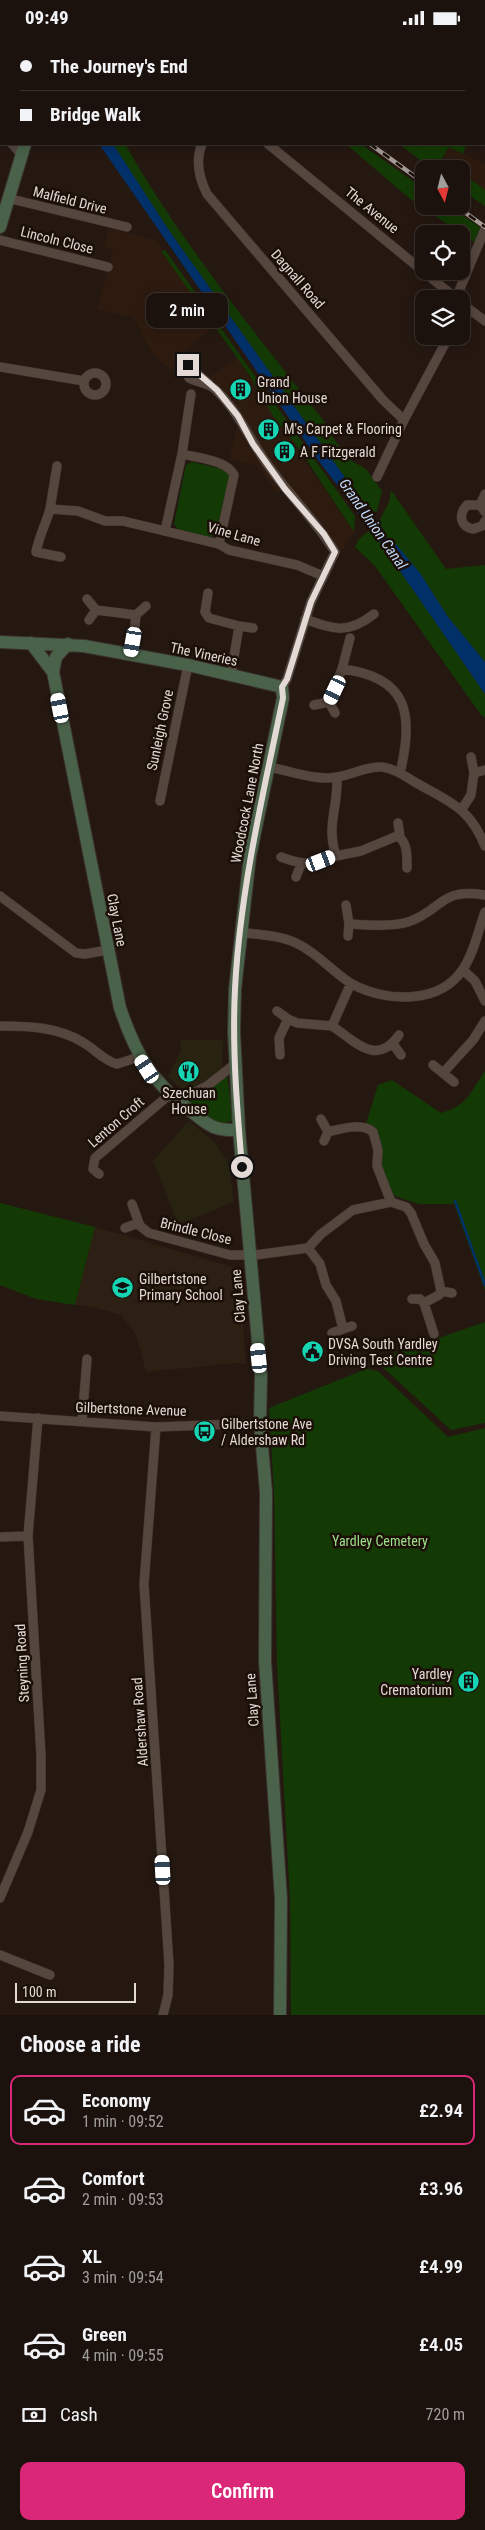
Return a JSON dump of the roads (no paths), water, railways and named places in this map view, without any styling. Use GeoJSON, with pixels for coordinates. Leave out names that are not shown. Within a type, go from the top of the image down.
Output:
{"type":"FeatureCollection","features":[{"type":"Feature","properties":{"kind":"street","name":"Dagnall Road"},"geometry":{"type":"LineString","coordinates":[[202,145],[198,154],[198,166],[201,179],[208,194],[377,392],[404,420]]}},
{"type":"Feature","properties":{"kind":"street","name":"The Avenue"},"geometry":{"type":"LineString","coordinates":[[269,145],[444,290]]}},
{"type":"Feature","properties":{"kind":"street"},"geometry":{"type":"LineString","coordinates":[[0,227],[23,149]]}},
{"type":"Feature","properties":{"kind":"street","name":"Malfield Drive"},"geometry":{"type":"LineString","coordinates":[[7,198],[127,227]]}},
{"type":"Feature","properties":{"kind":"street"},"geometry":{"type":"LineString","coordinates":[[464,290],[485,229]]}},
{"type":"Feature","properties":{"kind":"street","name":"Lincoln Close"},"geometry":{"type":"LineString","coordinates":[[0,240],[108,267]]}},
{"type":"Feature","properties":{"kind":"street","name":"The Avenue"},"geometry":{"type":"LineString","coordinates":[[470,310],[485,321]]}},
{"type":"Feature","properties":{"kind":"street"},"geometry":{"type":"LineString","coordinates":[[377,477],[404,420],[444,345]]}},
{"type":"Feature","properties":{"kind":"street"},"geometry":{"type":"LineString","coordinates":[[0,367],[84,381]]}},
{"type":"Feature","properties":{"kind":"street","name":"Woodcock Lane North"},"geometry":{"type":"LineString","coordinates":[[210,384],[238,416],[253,444],[285,489],[324,534],[335,552],[305,619],[287,679],[282,687],[283,698],[250,856],[235,989],[239,1130]]}},
{"type":"Feature","properties":{"kind":"street"},"geometry":{"type":"LineString","coordinates":[[165,531],[182,454],[191,394]]}},
{"type":"Feature","properties":{"kind":"street"},"geometry":{"type":"LineString","coordinates":[[182,454],[225,465],[231,469],[234,475],[219,543]]}},
{"type":"Feature","properties":{"kind":"street"},"geometry":{"type":"LineString","coordinates":[[57,465],[50,509],[36,552],[61,557]]}},
{"type":"Feature","properties":{"kind":"street"},"geometry":{"type":"LineString","coordinates":[[485,494],[482,508],[467,505],[461,512],[461,519],[466,526],[474,529],[482,526],[485,521]]}},
{"type":"Feature","properties":{"kind":"street","name":"Vine Lane"},"geometry":{"type":"LineString","coordinates":[[50,509],[78,511],[105,521],[122,521],[219,543],[229,550],[297,565],[323,576]]}},
{"type":"Feature","properties":{"kind":"street"},"geometry":{"type":"LineString","coordinates":[[208,593],[206,613],[208,618],[253,628]]}},
{"type":"Feature","properties":{"kind":"street"},"geometry":{"type":"LineString","coordinates":[[87,599],[96,610],[136,615]]}},
{"type":"Feature","properties":{"kind":"street"},"geometry":{"type":"LineString","coordinates":[[132,653],[136,615],[146,606]]}},
{"type":"Feature","properties":{"kind":"street"},"geometry":{"type":"LineString","coordinates":[[89,620],[96,610]]}},
{"type":"Feature","properties":{"kind":"street"},"geometry":{"type":"LineString","coordinates":[[305,619],[338,628],[353,628],[374,614]]}},
{"type":"Feature","properties":{"kind":"street"},"geometry":{"type":"LineString","coordinates":[[231,675],[239,626]]}},
{"type":"Feature","properties":{"kind":"street"},"geometry":{"type":"LineString","coordinates":[[329,703],[342,669],[350,638]]}},
{"type":"Feature","properties":{"kind":"street"},"geometry":{"type":"LineString","coordinates":[[0,642],[31,643]]}},
{"type":"Feature","properties":{"kind":"street","name":"The Vineries"},"geometry":{"type":"LineString","coordinates":[[31,643],[68,644],[132,653],[282,687]]}},
{"type":"Feature","properties":{"kind":"street","name":"Clay Lane"},"geometry":{"type":"LineString","coordinates":[[31,643],[52,671],[120,1009],[140,1057],[155,1081],[173,1098],[217,1130],[239,1130],[261,1375],[260,1423],[266,1492],[265,1661],[281,1899],[280,2015]]}},
{"type":"Feature","properties":{"kind":"street"},"geometry":{"type":"LineString","coordinates":[[52,671],[56,657],[68,644]]}},
{"type":"Feature","properties":{"kind":"street","name":"Sunleigh Grove"},"geometry":{"type":"LineString","coordinates":[[160,801],[188,665]]}},
{"type":"Feature","properties":{"kind":"street"},"geometry":{"type":"LineString","coordinates":[[342,669],[356,671],[377,678],[399,697],[408,720],[400,773]]}},
{"type":"Feature","properties":{"kind":"street"},"geometry":{"type":"LineString","coordinates":[[314,705],[329,703]]}},
{"type":"Feature","properties":{"kind":"street"},"geometry":{"type":"LineString","coordinates":[[329,703],[335,713]]}},
{"type":"Feature","properties":{"kind":"street"},"geometry":{"type":"LineString","coordinates":[[462,809],[472,795],[474,773],[471,757]]}},
{"type":"Feature","properties":{"kind":"street"},"geometry":{"type":"LineString","coordinates":[[269,767],[315,777],[336,777],[375,767],[390,768],[462,809],[472,821],[485,845]]}},
{"type":"Feature","properties":{"kind":"street"},"geometry":{"type":"LineString","coordinates":[[474,773],[485,770]]}},
{"type":"Feature","properties":{"kind":"street"},"geometry":{"type":"LineString","coordinates":[[336,777],[338,797],[330,830],[336,856]]}},
{"type":"Feature","properties":{"kind":"street"},"geometry":{"type":"LineString","coordinates":[[398,823],[400,837],[407,853],[407,867]]}},
{"type":"Feature","properties":{"kind":"street"},"geometry":{"type":"LineString","coordinates":[[281,857],[300,864],[312,864],[377,846],[394,836],[400,837]]}},
{"type":"Feature","properties":{"kind":"street"},"geometry":{"type":"LineString","coordinates":[[296,877],[300,864]]}},
{"type":"Feature","properties":{"kind":"street"},"geometry":{"type":"LineString","coordinates":[[349,925],[402,923],[419,918],[453,895],[471,892],[485,895]]}},
{"type":"Feature","properties":{"kind":"street"},"geometry":{"type":"LineString","coordinates":[[0,896],[76,953],[85,954],[108,950]]}},
{"type":"Feature","properties":{"kind":"street"},"geometry":{"type":"LineString","coordinates":[[346,905],[349,925],[348,936]]}},
{"type":"Feature","properties":{"kind":"street"},"geometry":{"type":"LineString","coordinates":[[240,932],[295,942],[321,959],[351,983],[376,993],[411,997],[429,994],[440,989],[463,970],[485,912]]}},
{"type":"Feature","properties":{"kind":"street"},"geometry":{"type":"LineString","coordinates":[[463,970],[475,981],[485,1001]]}},
{"type":"Feature","properties":{"kind":"street"},"geometry":{"type":"LineString","coordinates":[[332,1026],[351,983]]}},
{"type":"Feature","properties":{"kind":"street"},"geometry":{"type":"LineString","coordinates":[[278,1011],[297,1023],[332,1026],[358,1046],[366,1049],[386,1048],[393,1044],[399,1035]]}},
{"type":"Feature","properties":{"kind":"street"},"geometry":{"type":"LineString","coordinates":[[280,1055],[279,1038],[288,1019]]}},
{"type":"Feature","properties":{"kind":"street"},"geometry":{"type":"LineString","coordinates":[[443,1073],[473,1040],[485,1021]]}},
{"type":"Feature","properties":{"kind":"street"},"geometry":{"type":"LineString","coordinates":[[0,1026],[28,1026],[69,1034],[106,1059],[117,1064],[140,1057]]}},
{"type":"Feature","properties":{"kind":"street"},"geometry":{"type":"LineString","coordinates":[[393,1044],[401,1055]]}},
{"type":"Feature","properties":{"kind":"street"},"geometry":{"type":"LineString","coordinates":[[173,1098],[207,1086],[236,1065]]}},
{"type":"Feature","properties":{"kind":"street"},"geometry":{"type":"LineString","coordinates":[[433,1065],[454,1082]]}},
{"type":"Feature","properties":{"kind":"street","name":"Lenton Croft"},"geometry":{"type":"LineString","coordinates":[[99,1173],[93,1169],[95,1158],[173,1098]]}},
{"type":"Feature","properties":{"kind":"street"},"geometry":{"type":"LineString","coordinates":[[321,1119],[328,1132]]}},
{"type":"Feature","properties":{"kind":"street"},"geometry":{"type":"LineString","coordinates":[[328,1132],[357,1127],[373,1133],[378,1150],[377,1166],[390,1201]]}},
{"type":"Feature","properties":{"kind":"street"},"geometry":{"type":"LineString","coordinates":[[324,1141],[328,1132]]}},
{"type":"Feature","properties":{"kind":"street"},"geometry":{"type":"LineString","coordinates":[[342,1329],[336,1301],[326,1285],[320,1264],[308,1247],[321,1234],[353,1210],[390,1201],[406,1207],[411,1213],[424,1244],[435,1263],[442,1291]]}},
{"type":"Feature","properties":{"kind":"street"},"geometry":{"type":"LineString","coordinates":[[125,1228],[138,1223],[132,1205]]}},
{"type":"Feature","properties":{"kind":"street","name":"Brindle Close"},"geometry":{"type":"LineString","coordinates":[[138,1223],[149,1233],[230,1255],[250,1255],[308,1247]]}},
{"type":"Feature","properties":{"kind":"street"},"geometry":{"type":"LineString","coordinates":[[442,1291],[452,1293]]}},
{"type":"Feature","properties":{"kind":"street"},"geometry":{"type":"LineString","coordinates":[[424,1303],[439,1295],[442,1291]]}},
{"type":"Feature","properties":{"kind":"street"},"geometry":{"type":"LineString","coordinates":[[412,1299],[420,1299],[424,1303],[434,1334]]}},
{"type":"Feature","properties":{"kind":"street"},"geometry":{"type":"LineString","coordinates":[[332,1333],[352,1326]]}},
{"type":"Feature","properties":{"kind":"street"},"geometry":{"type":"LineString","coordinates":[[82,1421],[87,1359]]}},
{"type":"Feature","properties":{"kind":"street","name":"Gilbertstone Avenue"},"geometry":{"type":"LineString","coordinates":[[0,1416],[156,1427],[260,1423]]}},
{"type":"Feature","properties":{"kind":"street","name":"Steyning Road"},"geometry":{"type":"LineString","coordinates":[[0,1899],[28,1832],[41,1790],[41,1746],[28,1536],[38,1418]]}},
{"type":"Feature","properties":{"kind":"street","name":"Aldershaw Road"},"geometry":{"type":"LineString","coordinates":[[156,1427],[144,1584],[169,1965],[168,1995],[163,2015]]}},
{"type":"Feature","properties":{"kind":"street"},"geometry":{"type":"LineString","coordinates":[[0,1537],[28,1536]]}},
{"type":"Feature","properties":{"kind":"street"},"geometry":{"type":"LineString","coordinates":[[0,1955],[50,1975]]}},
{"type":"Feature","properties":{"kind":"water","name":"Grand Union Canal"},"geometry":{"type":"Polygon","coordinates":[[[100,145],[114,145],[170,232],[371,514],[379,522],[388,540],[394,542],[420,573],[448,617],[485,662],[485,694],[371,529],[321,464],[100,145]]]}},
{"type":"Feature","properties":{"kind":"waterway"},"geometry":{"type":"LineString","coordinates":[[455,1201],[485,1285]]}},
{"type":"Feature","properties":{"kind":"railway"},"geometry":{"type":"LineString","coordinates":[[371,145],[415,176]]}},
{"type":"Feature","properties":{"kind":"railway"},"geometry":{"type":"LineString","coordinates":[[468,215],[485,227]]}},
{"type":"Feature","properties":{"kind":"place","name":"Grand Union House"},"geometry":{"type":"Point","coordinates":[241,390]}},
{"type":"Feature","properties":{"kind":"place","name":"M's Carpet & Flooring"},"geometry":{"type":"Point","coordinates":[268,429]}},
{"type":"Feature","properties":{"kind":"place","name":"A F Fitzgerald"},"geometry":{"type":"Point","coordinates":[284,452]}},
{"type":"Feature","properties":{"kind":"place","name":"Szechuan House"},"geometry":{"type":"Point","coordinates":[189,1071]}},
{"type":"Feature","properties":{"kind":"place","name":"Gilbertstone Primary School"},"geometry":{"type":"Point","coordinates":[123,1287]}},
{"type":"Feature","properties":{"kind":"place","name":"DVSA South Yardley Driving Test Centre"},"geometry":{"type":"Point","coordinates":[312,1352]}},
{"type":"Feature","properties":{"kind":"place","name":"Gilbertstone Ave / Aldershaw Rd"},"geometry":{"type":"Point","coordinates":[205,1432]}},
{"type":"Feature","properties":{"kind":"place","name":"Yardley Crematorium"},"geometry":{"type":"Point","coordinates":[468,1682]}},
{"type":"Feature","properties":{"kind":"park label","name":"Yardley Cemetery"},"geometry":{"type":"Point","coordinates":[380,1541]}}]}
